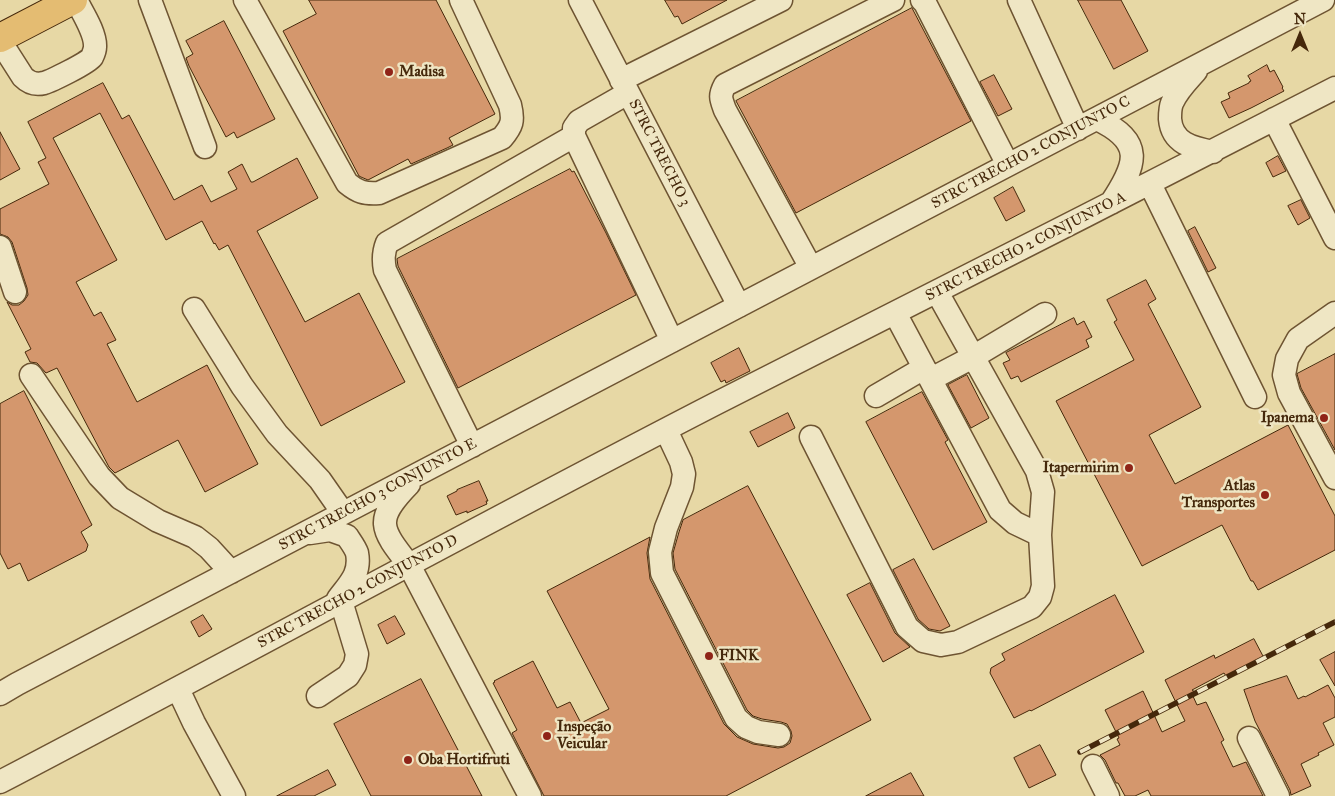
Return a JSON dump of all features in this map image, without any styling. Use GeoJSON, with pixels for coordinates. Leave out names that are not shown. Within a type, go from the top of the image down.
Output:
{"type":"FeatureCollection","features":[{"type":"Feature","properties":{"kind":"main road"},"geometry":{"type":"LineString","coordinates":[[0,39],[75,0]]}},
{"type":"Feature","properties":{"kind":"street"},"geometry":{"type":"LineString","coordinates":[[0,39],[28,82],[45,83],[87,62],[92,57],[95,46],[93,35],[75,0]]}},
{"type":"Feature","properties":{"kind":"street"},"geometry":{"type":"LineString","coordinates":[[150,0],[205,147]]}},
{"type":"Feature","properties":{"kind":"street"},"geometry":{"type":"LineString","coordinates":[[245,0],[346,183],[356,191],[368,194],[379,192],[502,138],[510,128],[513,117],[510,105],[461,0]]}},
{"type":"Feature","properties":{"kind":"street","name":"STRC TRECHO 3"},"geometry":{"type":"LineString","coordinates":[[580,0],[739,306]]}},
{"type":"Feature","properties":{"kind":"street"},"geometry":{"type":"LineString","coordinates":[[672,341],[574,136],[574,128],[578,121],[625,87],[781,0]]}},
{"type":"Feature","properties":{"kind":"street"},"geometry":{"type":"LineString","coordinates":[[810,268],[724,110],[721,92],[725,85],[893,0]]}},
{"type":"Feature","properties":{"kind":"street"},"geometry":{"type":"LineString","coordinates":[[922,0],[1008,165]]}},
{"type":"Feature","properties":{"kind":"street"},"geometry":{"type":"LineString","coordinates":[[1019,0],[1087,124],[1112,126],[1125,137],[1132,154],[1130,170],[1110,204]]}},
{"type":"Feature","properties":{"kind":"street","name":"STRC TRECHO 2 CONJUNTO C"},"geometry":{"type":"LineString","coordinates":[[739,306],[1323,0]]}},
{"type":"Feature","properties":{"kind":"street"},"geometry":{"type":"LineString","coordinates":[[1203,63],[1182,87],[1172,103],[1170,122],[1176,136],[1185,144],[1212,152]]}},
{"type":"Feature","properties":{"kind":"street","name":"STRC TRECHO 2 CONJUNTO A"},"geometry":{"type":"LineString","coordinates":[[716,404],[1335,88]]}},
{"type":"Feature","properties":{"kind":"street"},"geometry":{"type":"LineString","coordinates":[[1274,119],[1335,238]]}},
{"type":"Feature","properties":{"kind":"street"},"geometry":{"type":"LineString","coordinates":[[472,446],[386,270],[383,260],[384,249],[387,243],[574,136]]}},
{"type":"Feature","properties":{"kind":"street"},"geometry":{"type":"LineString","coordinates":[[1150,184],[1255,397]]}},
{"type":"Feature","properties":{"kind":"street"},"geometry":{"type":"LineString","coordinates":[[0,247],[15,292]]}},
{"type":"Feature","properties":{"kind":"street"},"geometry":{"type":"LineString","coordinates":[[810,437],[907,627],[923,641],[941,645],[958,642],[1032,607],[1040,597],[1043,586],[1040,535],[1043,492],[1037,471],[937,292]]}},
{"type":"Feature","properties":{"kind":"street","name":"STRC TRECHO 3 CONJUNTO E"},"geometry":{"type":"LineString","coordinates":[[9,689],[739,306]]}},
{"type":"Feature","properties":{"kind":"street"},"geometry":{"type":"LineString","coordinates":[[194,309],[242,386],[277,434],[320,480],[343,513]]}},
{"type":"Feature","properties":{"kind":"street"},"geometry":{"type":"LineString","coordinates":[[895,314],[1000,510],[1015,523],[1040,535]]}},
{"type":"Feature","properties":{"kind":"street"},"geometry":{"type":"LineString","coordinates":[[876,396],[973,357],[1046,314]]}},
{"type":"Feature","properties":{"kind":"street"},"geometry":{"type":"LineString","coordinates":[[1335,314],[1298,339],[1287,359],[1284,375],[1289,393],[1335,478]]}},
{"type":"Feature","properties":{"kind":"street"},"geometry":{"type":"LineString","coordinates":[[31,375],[99,476],[120,498],[158,521],[195,537],[209,548],[231,572]]}},
{"type":"Feature","properties":{"kind":"street","name":"STRC TRECHO 2 CONJUNTO D"},"geometry":{"type":"LineString","coordinates":[[0,782],[716,404]]}},
{"type":"Feature","properties":{"kind":"street"},"geometry":{"type":"LineString","coordinates":[[666,430],[681,462],[684,474],[682,487],[666,528],[660,552],[662,573],[736,718],[746,727],[758,732],[779,735]]}},
{"type":"Feature","properties":{"kind":"street"},"geometry":{"type":"LineString","coordinates":[[421,473],[392,503],[386,517],[388,537],[409,565],[530,796]]}},
{"type":"Feature","properties":{"kind":"street"},"geometry":{"type":"LineString","coordinates":[[305,533],[330,530],[347,536],[357,552],[358,572],[337,603],[357,654],[356,665],[348,676],[318,696]]}},
{"type":"Feature","properties":{"kind":"street"},"geometry":{"type":"LineString","coordinates":[[178,689],[234,796]]}},
{"type":"Feature","properties":{"kind":"street"},"geometry":{"type":"LineString","coordinates":[[1249,738],[1278,796]]}},
{"type":"Feature","properties":{"kind":"street"},"geometry":{"type":"LineString","coordinates":[[1093,766],[1108,796]]}},
{"type":"Feature","properties":{"kind":"building","name":"Madisa"},"geometry":{"type":"Polygon","coordinates":[[[309,0],[436,0],[495,114],[449,138],[453,145],[447,148],[411,164],[408,159],[368,180],[359,176],[283,31],[316,14],[309,0]]]}},
{"type":"Feature","properties":{"kind":"building"},"geometry":{"type":"Polygon","coordinates":[[[665,0],[727,0],[682,24],[678,16],[675,17],[665,0]]]}},
{"type":"Feature","properties":{"kind":"building"},"geometry":{"type":"Polygon","coordinates":[[[1078,0],[1121,0],[1148,51],[1114,69],[1078,0]]]}},
{"type":"Feature","properties":{"kind":"building"},"geometry":{"type":"Polygon","coordinates":[[[912,8],[971,121],[796,213],[736,101],[912,8]]]}},
{"type":"Feature","properties":{"kind":"building"},"geometry":{"type":"Polygon","coordinates":[[[224,21],[275,119],[237,138],[234,132],[226,137],[186,58],[193,54],[186,41],[224,21]]]}},
{"type":"Feature","properties":{"kind":"building"},"geometry":{"type":"Polygon","coordinates":[[[1267,65],[1270,72],[1274,70],[1284,91],[1229,118],[1221,102],[1230,98],[1228,93],[1249,83],[1251,81],[1248,76],[1267,65]]]}},
{"type":"Feature","properties":{"kind":"building"},"geometry":{"type":"Polygon","coordinates":[[[994,75],[1012,109],[998,116],[980,82],[994,75]]]}},
{"type":"Feature","properties":{"kind":"building"},"geometry":{"type":"Polygon","coordinates":[[[103,83],[122,119],[129,115],[174,200],[202,185],[211,202],[237,189],[228,172],[242,164],[251,182],[253,182],[297,158],[318,198],[257,231],[305,322],[359,293],[405,382],[321,426],[228,245],[219,250],[202,221],[166,240],[100,113],[53,138],[117,260],[76,282],[94,316],[101,312],[116,340],[107,344],[137,402],[207,365],[258,464],[205,492],[178,440],[115,473],[109,467],[57,368],[46,373],[37,363],[30,362],[25,352],[31,349],[7,302],[12,305],[19,305],[28,295],[27,288],[12,242],[8,237],[0,234],[0,209],[49,184],[38,162],[46,158],[28,122],[103,83]]]}},
{"type":"Feature","properties":{"kind":"building"},"geometry":{"type":"Polygon","coordinates":[[[0,132],[20,169],[0,180],[0,132]]]}},
{"type":"Feature","properties":{"kind":"building"},"geometry":{"type":"Polygon","coordinates":[[[1278,156],[1286,171],[1273,177],[1266,163],[1278,156]]]}},
{"type":"Feature","properties":{"kind":"building"},"geometry":{"type":"Polygon","coordinates":[[[570,169],[572,172],[574,171],[636,295],[458,388],[398,266],[397,259],[570,169]]]}},
{"type":"Feature","properties":{"kind":"building"},"geometry":{"type":"Polygon","coordinates":[[[1013,187],[1025,211],[1006,221],[994,198],[1013,187]]]}},
{"type":"Feature","properties":{"kind":"building"},"geometry":{"type":"Polygon","coordinates":[[[1301,200],[1310,218],[1298,225],[1288,206],[1301,200]]]}},
{"type":"Feature","properties":{"kind":"building"},"geometry":{"type":"Polygon","coordinates":[[[1195,227],[1216,268],[1208,272],[1188,231],[1195,227]]]}},
{"type":"Feature","properties":{"kind":"building"},"geometry":{"type":"Polygon","coordinates":[[[1146,280],[1156,299],[1148,304],[1201,407],[1149,435],[1175,484],[1288,425],[1335,516],[1335,550],[1258,590],[1253,581],[1251,581],[1222,525],[1142,566],[1056,401],[1134,360],[1114,322],[1117,320],[1107,300],[1146,280]]]}},
{"type":"Feature","properties":{"kind":"building"},"geometry":{"type":"Polygon","coordinates":[[[1074,318],[1077,325],[1084,321],[1092,337],[1086,340],[1089,347],[1021,382],[1018,376],[1011,379],[1003,363],[1010,360],[1006,353],[1074,318]]]}},
{"type":"Feature","properties":{"kind":"building"},"geometry":{"type":"Polygon","coordinates":[[[739,348],[750,371],[726,383],[725,380],[721,382],[711,363],[739,348]]]}},
{"type":"Feature","properties":{"kind":"building","name":"Ipanema"},"geometry":{"type":"Polygon","coordinates":[[[1335,354],[1335,450],[1301,388],[1297,374],[1335,354]]]}},
{"type":"Feature","properties":{"kind":"building"},"geometry":{"type":"Polygon","coordinates":[[[967,375],[989,418],[971,428],[948,385],[967,375]]]}},
{"type":"Feature","properties":{"kind":"building"},"geometry":{"type":"Polygon","coordinates":[[[24,391],[92,525],[81,532],[88,545],[86,551],[28,581],[20,563],[8,569],[0,553],[0,404],[24,391]]]}},
{"type":"Feature","properties":{"kind":"building"},"geometry":{"type":"Polygon","coordinates":[[[922,392],[948,440],[945,442],[987,522],[933,550],[866,422],[922,392]]]}},
{"type":"Feature","properties":{"kind":"building"},"geometry":{"type":"Polygon","coordinates":[[[788,413],[795,428],[758,447],[750,432],[788,413]]]}},
{"type":"Feature","properties":{"kind":"building"},"geometry":{"type":"Polygon","coordinates":[[[479,481],[488,501],[486,501],[487,504],[467,513],[467,511],[456,515],[447,496],[479,481]]]}},
{"type":"Feature","properties":{"kind":"building","name":"FINK"},"geometry":{"type":"Polygon","coordinates":[[[748,486],[871,720],[726,796],[544,796],[512,733],[517,730],[493,683],[533,661],[557,708],[570,702],[581,723],[609,709],[547,591],[650,537],[647,553],[650,579],[724,724],[737,737],[753,744],[778,748],[790,743],[792,736],[787,724],[753,716],[747,710],[675,569],[673,553],[683,520],[748,486]]]}},
{"type":"Feature","properties":{"kind":"building"},"geometry":{"type":"Polygon","coordinates":[[[914,559],[950,626],[940,631],[929,629],[918,619],[893,570],[914,559]]]}},
{"type":"Feature","properties":{"kind":"building"},"geometry":{"type":"Polygon","coordinates":[[[870,583],[895,633],[910,647],[883,662],[847,595],[870,583]]]}},
{"type":"Feature","properties":{"kind":"building"},"geometry":{"type":"Polygon","coordinates":[[[1115,595],[1144,652],[1014,718],[990,673],[991,668],[1005,660],[1002,654],[1115,595]]]}},
{"type":"Feature","properties":{"kind":"building"},"geometry":{"type":"Polygon","coordinates":[[[203,615],[212,629],[199,637],[191,622],[203,615]]]}},
{"type":"Feature","properties":{"kind":"building"},"geometry":{"type":"Polygon","coordinates":[[[395,616],[405,634],[387,644],[378,625],[395,616]]]}},
{"type":"Feature","properties":{"kind":"building"},"geometry":{"type":"Polygon","coordinates":[[[1254,639],[1264,658],[1226,676],[1224,673],[1192,690],[1195,692],[1192,694],[1197,705],[1206,702],[1224,740],[1221,742],[1233,767],[1246,762],[1263,796],[1151,796],[1148,790],[1135,796],[1125,796],[1118,783],[1116,783],[1105,760],[1100,755],[1120,745],[1117,739],[1119,738],[1105,710],[1143,691],[1162,732],[1185,721],[1165,680],[1214,655],[1215,658],[1254,639]]]}},
{"type":"Feature","properties":{"kind":"building"},"geometry":{"type":"Polygon","coordinates":[[[1335,652],[1335,686],[1320,660],[1335,652]]]}},
{"type":"Feature","properties":{"kind":"building"},"geometry":{"type":"Polygon","coordinates":[[[1287,676],[1298,699],[1328,685],[1335,698],[1335,717],[1323,723],[1334,745],[1301,764],[1311,786],[1291,795],[1255,721],[1244,690],[1287,676]]]}},
{"type":"Feature","properties":{"kind":"building","name":"Oba Hortifruti"},"geometry":{"type":"Polygon","coordinates":[[[421,679],[482,796],[371,796],[334,724],[421,679]]]}},
{"type":"Feature","properties":{"kind":"building"},"geometry":{"type":"Polygon","coordinates":[[[1040,745],[1056,775],[1029,788],[1014,758],[1040,745]]]}},
{"type":"Feature","properties":{"kind":"building"},"geometry":{"type":"Polygon","coordinates":[[[328,770],[336,785],[314,796],[277,796],[328,770]]]}},
{"type":"Feature","properties":{"kind":"building"},"geometry":{"type":"Polygon","coordinates":[[[911,773],[924,796],[866,796],[911,773]]]}},
{"type":"Feature","properties":{"kind":"railway"},"geometry":{"type":"LineString","coordinates":[[1080,752],[1335,622]]}},
{"type":"Feature","properties":{"kind":"place","name":"Madisa"},"geometry":{"type":"Point","coordinates":[389,72]}},
{"type":"Feature","properties":{"kind":"place","name":"Ipanema"},"geometry":{"type":"Point","coordinates":[1324,418]}},
{"type":"Feature","properties":{"kind":"place","name":"Itapermirim"},"geometry":{"type":"Point","coordinates":[1129,468]}},
{"type":"Feature","properties":{"kind":"place","name":"Atlas Transportes"},"geometry":{"type":"Point","coordinates":[1265,495]}},
{"type":"Feature","properties":{"kind":"place","name":"FINK"},"geometry":{"type":"Point","coordinates":[709,656]}},
{"type":"Feature","properties":{"kind":"place","name":"Inspeção Veicular"},"geometry":{"type":"Point","coordinates":[547,736]}},
{"type":"Feature","properties":{"kind":"place","name":"Oba Hortifruti"},"geometry":{"type":"Point","coordinates":[408,760]}}]}
